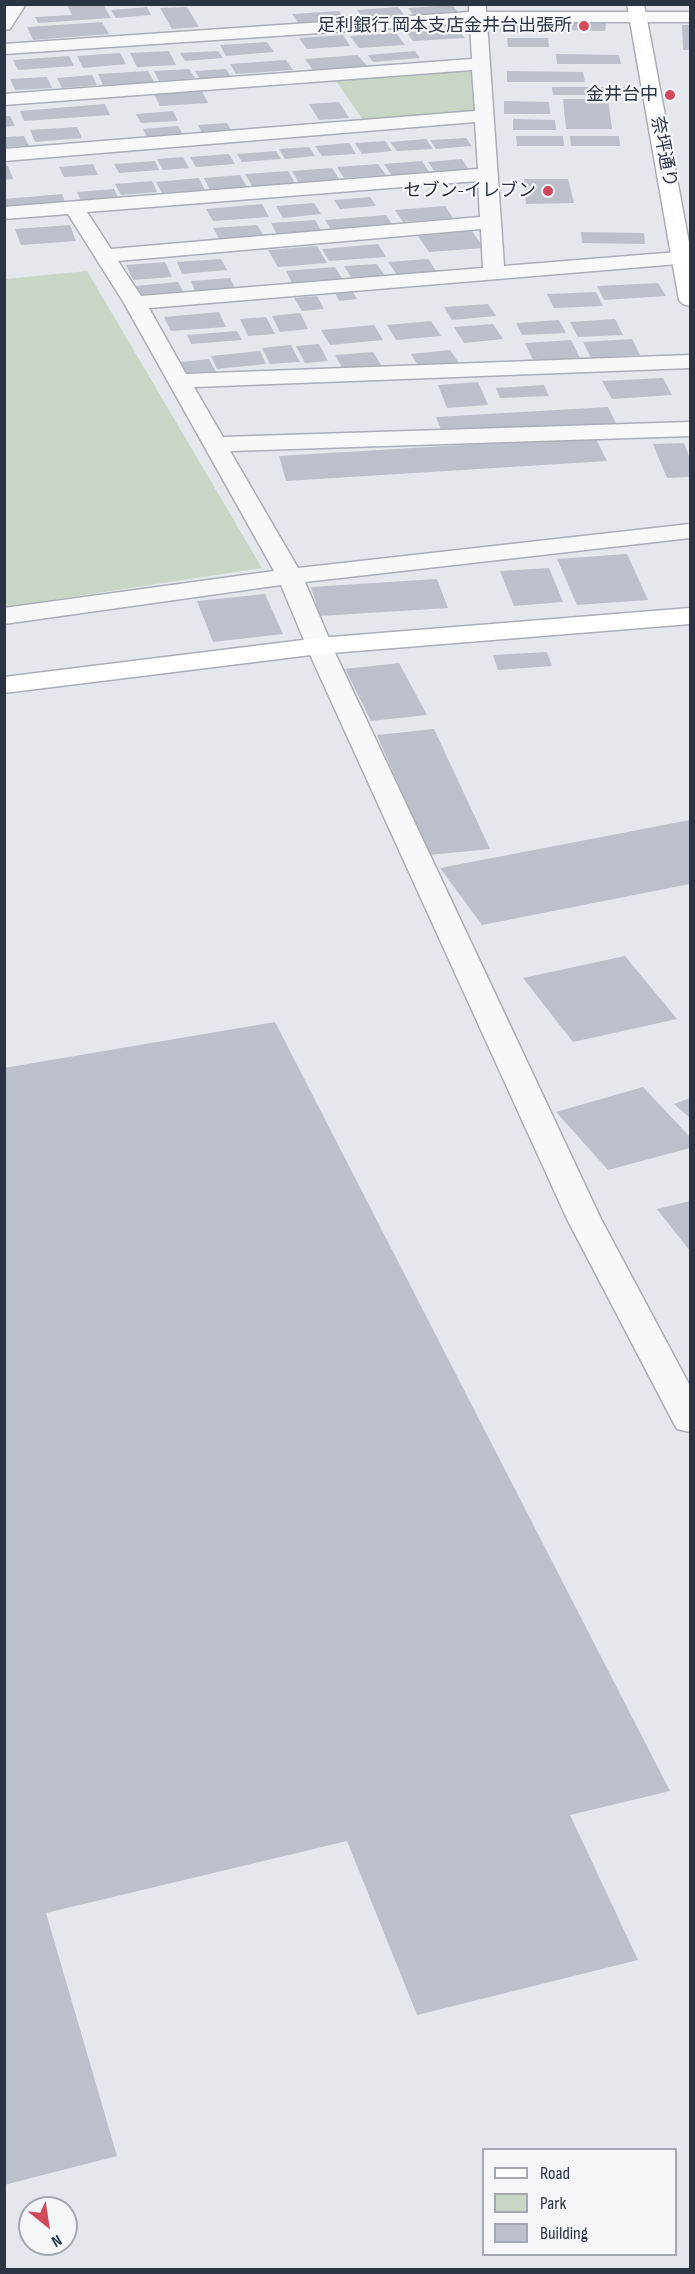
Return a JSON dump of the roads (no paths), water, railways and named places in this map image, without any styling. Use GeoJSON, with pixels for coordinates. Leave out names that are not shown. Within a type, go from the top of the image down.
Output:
{"type":"FeatureCollection","features":[{"type":"Feature","properties":{"kind":"street"},"geometry":{"type":"LineString","coordinates":[[4,25],[18,4]]}},
{"type":"Feature","properties":{"kind":"street"},"geometry":{"type":"LineString","coordinates":[[4,50],[478,11],[636,10],[690,17]]}},
{"type":"Feature","properties":{"kind":"street","name":"奈坪通り"},"geometry":{"type":"LineString","coordinates":[[636,10],[686,257],[690,300]]}},
{"type":"Feature","properties":{"kind":"street"},"geometry":{"type":"LineString","coordinates":[[478,11],[494,272]]}},
{"type":"Feature","properties":{"kind":"street"},"geometry":{"type":"LineString","coordinates":[[4,100],[482,64]]}},
{"type":"Feature","properties":{"kind":"street"},"geometry":{"type":"LineString","coordinates":[[4,155],[485,116]]}},
{"type":"Feature","properties":{"kind":"street"},"geometry":{"type":"LineString","coordinates":[[4,213],[488,174]]}},
{"type":"Feature","properties":{"kind":"street"},"geometry":{"type":"LineString","coordinates":[[74,208],[135,303],[290,576],[319,646],[584,1219],[690,1420]]}},
{"type":"Feature","properties":{"kind":"street"},"geometry":{"type":"LineString","coordinates":[[105,256],[491,222]]}},
{"type":"Feature","properties":{"kind":"street"},"geometry":{"type":"LineString","coordinates":[[135,303],[686,257]]}},
{"type":"Feature","properties":{"kind":"street"},"geometry":{"type":"LineString","coordinates":[[180,381],[690,361]]}},
{"type":"Feature","properties":{"kind":"street"},"geometry":{"type":"LineString","coordinates":[[216,444],[690,429]]}},
{"type":"Feature","properties":{"kind":"street"},"geometry":{"type":"LineString","coordinates":[[4,616],[290,576],[690,531]]}},
{"type":"Feature","properties":{"kind":"street"},"geometry":{"type":"LineString","coordinates":[[4,685],[319,646],[690,616]]}},
{"type":"Feature","properties":{"kind":"place","name":"足利銀行 岡本支店金井台出張所"},"geometry":{"type":"Point","coordinates":[584,26]}},
{"type":"Feature","properties":{"kind":"place","name":"金井台中"},"geometry":{"type":"Point","coordinates":[670,95]}},
{"type":"Feature","properties":{"kind":"place","name":"セブン-イレブン"},"geometry":{"type":"Point","coordinates":[548,191]}}]}
